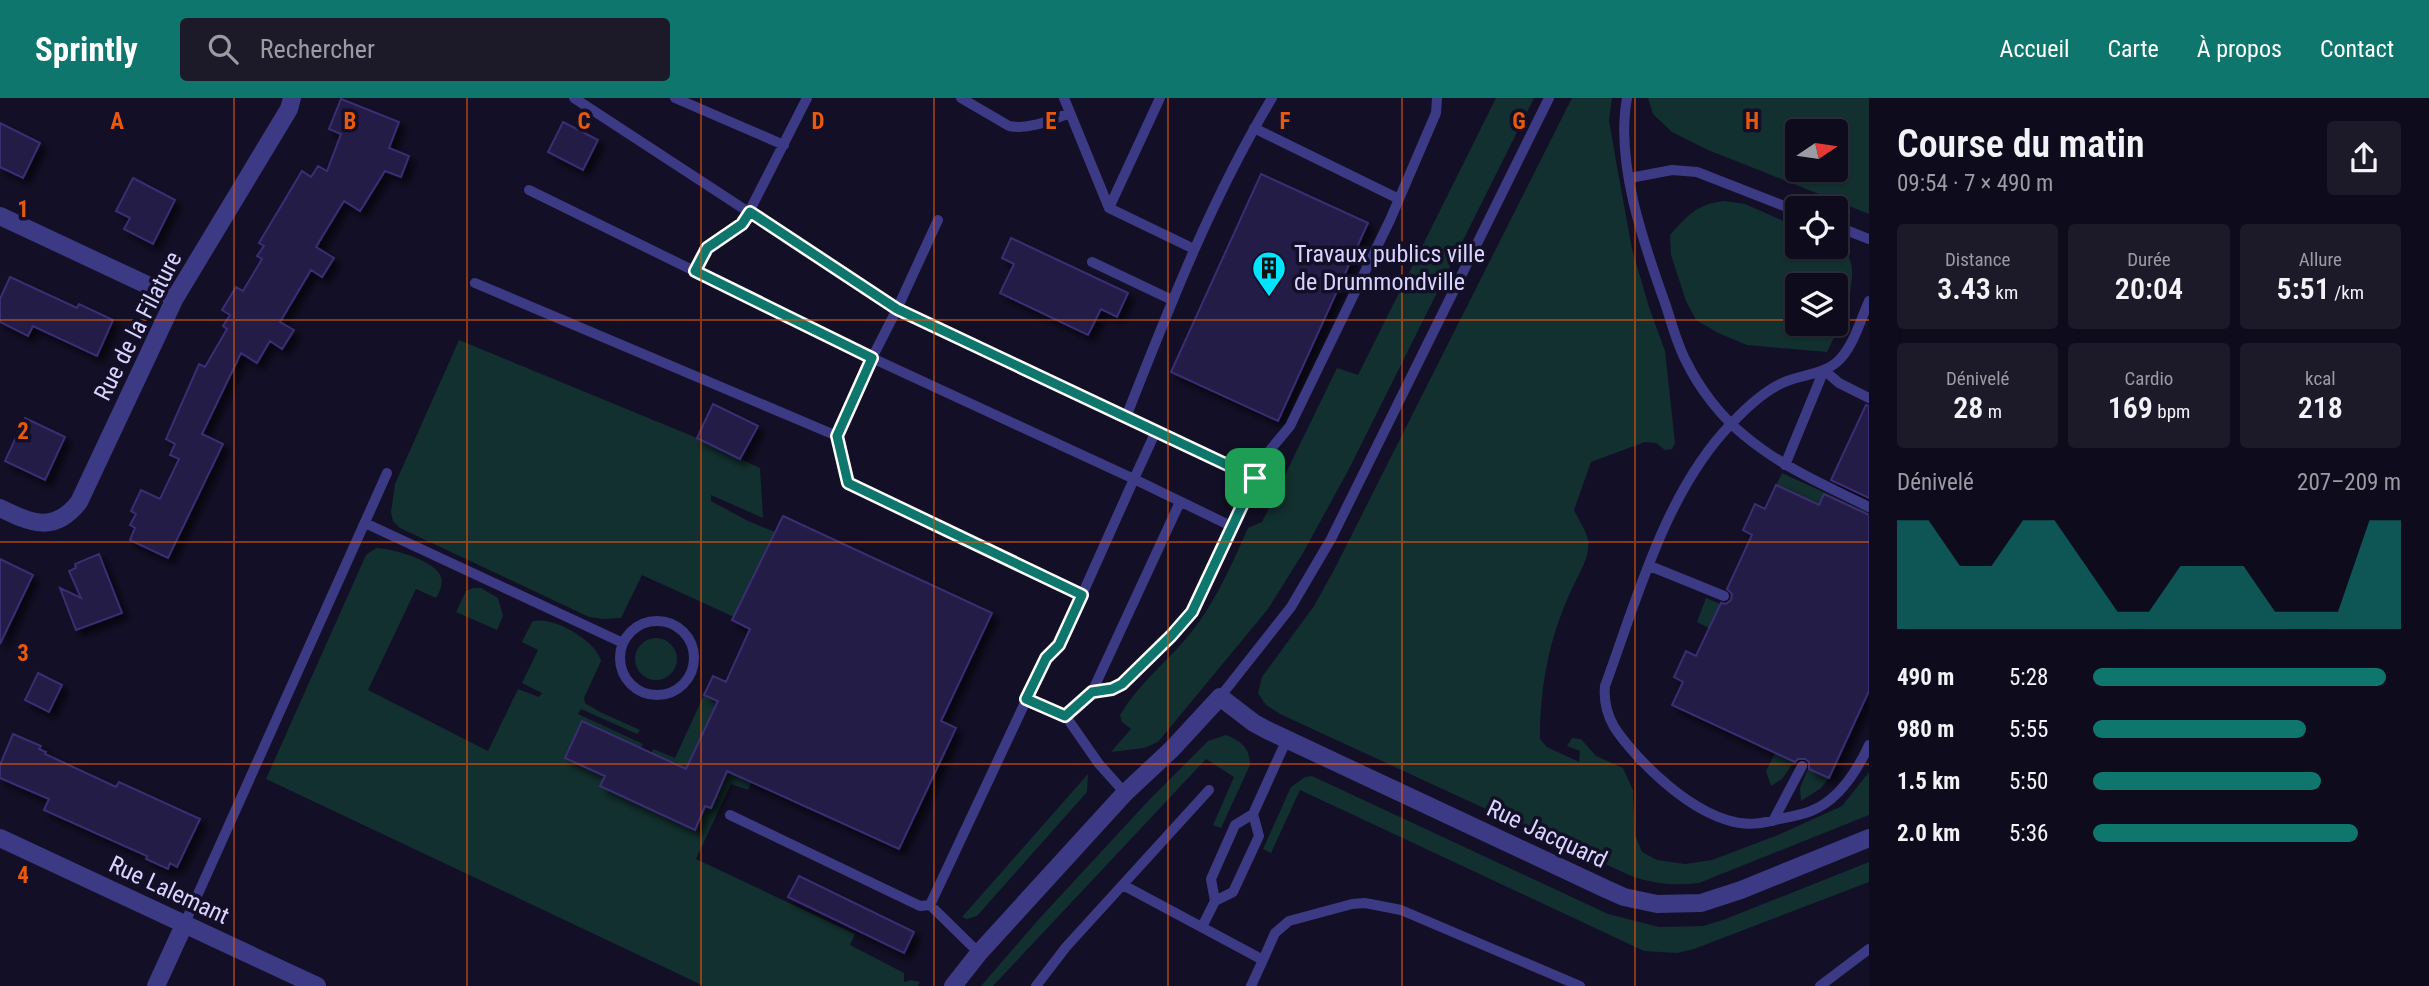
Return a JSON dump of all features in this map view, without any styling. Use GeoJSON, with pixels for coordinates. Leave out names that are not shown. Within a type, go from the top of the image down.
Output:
{"type":"FeatureCollection","features":[{"type":"Feature","properties":{"kind":"street","name":"Rue de la Filature"},"geometry":{"type":"LineString","coordinates":[[0,508],[36,523],[55,522],[72,511],[79,502],[175,298],[289,109],[292,98]]}},
{"type":"Feature","properties":{"kind":"street"},"geometry":{"type":"LineString","coordinates":[[0,216],[175,298]]}},
{"type":"Feature","properties":{"kind":"street"},"geometry":{"type":"LineString","coordinates":[[953,986],[979,953],[1125,793],[1172,749],[1220,697]]}},
{"type":"Feature","properties":{"kind":"street","name":"Rue Jacquard"},"geometry":{"type":"LineString","coordinates":[[1220,697],[1254,723],[1287,739],[1606,889],[1657,904],[1685,905],[1718,898],[1869,838]]}},
{"type":"Feature","properties":{"kind":"street","name":"Rue Lalemant"},"geometry":{"type":"LineString","coordinates":[[0,838],[317,986]]}},
{"type":"Feature","properties":{"kind":"street"},"geometry":{"type":"LineString","coordinates":[[156,986],[184,925]]}},
{"type":"Feature","properties":{"kind":"lane"},"geometry":{"type":"LineString","coordinates":[[574,98],[897,309],[1255,478]]}},
{"type":"Feature","properties":{"kind":"lane"},"geometry":{"type":"LineString","coordinates":[[675,98],[784,145]]}},
{"type":"Feature","properties":{"kind":"lane"},"geometry":{"type":"LineString","coordinates":[[695,271],[707,248],[742,224],[750,212],[807,98]]}},
{"type":"Feature","properties":{"kind":"lane"},"geometry":{"type":"LineString","coordinates":[[961,98],[1009,126],[1040,124],[1070,113]]}},
{"type":"Feature","properties":{"kind":"lane"},"geometry":{"type":"LineString","coordinates":[[1064,98],[1109,208],[1194,249]]}},
{"type":"Feature","properties":{"kind":"lane"},"geometry":{"type":"LineString","coordinates":[[1109,208],[1160,98]]}},
{"type":"Feature","properties":{"kind":"lane"},"geometry":{"type":"LineString","coordinates":[[1126,417],[1194,249],[1254,128],[1272,98]]}},
{"type":"Feature","properties":{"kind":"lane"},"geometry":{"type":"LineString","coordinates":[[1092,692],[1112,689],[1122,684],[1192,612],[1266,455],[1290,426],[1399,198],[1436,113],[1437,98]]}},
{"type":"Feature","properties":{"kind":"lane"},"geometry":{"type":"LineString","coordinates":[[1220,697],[1291,607],[1331,539],[1549,98]]}},
{"type":"Feature","properties":{"kind":"lane"},"geometry":{"type":"LineString","coordinates":[[1627,98],[1625,132],[1630,178],[1654,272],[1685,359],[1711,400],[1744,435],[1785,465],[1869,508]]}},
{"type":"Feature","properties":{"kind":"lane"},"geometry":{"type":"LineString","coordinates":[[1254,128],[1399,198]]}},
{"type":"Feature","properties":{"kind":"lane"},"geometry":{"type":"LineString","coordinates":[[1630,178],[1672,170],[1697,172],[1785,206]]}},
{"type":"Feature","properties":{"kind":"lane"},"geometry":{"type":"LineString","coordinates":[[528,190],[872,358],[1233,527]]}},
{"type":"Feature","properties":{"kind":"lane"},"geometry":{"type":"LineString","coordinates":[[938,220],[837,436],[848,483],[1082,595]]}},
{"type":"Feature","properties":{"kind":"lane"},"geometry":{"type":"LineString","coordinates":[[1848,231],[1869,239]]}},
{"type":"Feature","properties":{"kind":"lane"},"geometry":{"type":"LineString","coordinates":[[1092,262],[1172,300]]}},
{"type":"Feature","properties":{"kind":"lane"},"geometry":{"type":"LineString","coordinates":[[475,283],[837,436]]}},
{"type":"Feature","properties":{"kind":"lane"},"geometry":{"type":"LineString","coordinates":[[1869,301],[1847,350],[1836,362],[1825,370],[1785,382],[1765,392],[1731,423],[1699,461],[1666,523],[1605,686],[1604,697],[1607,714],[1615,731],[1656,775],[1695,803],[1725,819],[1743,824],[1773,821],[1812,811],[1833,798],[1847,783],[1869,745]]}},
{"type":"Feature","properties":{"kind":"lane"},"geometry":{"type":"LineString","coordinates":[[1825,370],[1839,383],[1869,398]]}},
{"type":"Feature","properties":{"kind":"lane"},"geometry":{"type":"LineString","coordinates":[[1785,465],[1825,370]]}},
{"type":"Feature","properties":{"kind":"lane"},"geometry":{"type":"LineString","coordinates":[[930,905],[1046,658],[1059,645],[1156,431]]}},
{"type":"Feature","properties":{"kind":"lane"},"geometry":{"type":"LineString","coordinates":[[184,925],[387,473]]}},
{"type":"Feature","properties":{"kind":"lane"},"geometry":{"type":"LineString","coordinates":[[1065,716],[1092,692],[1180,502]]}},
{"type":"Feature","properties":{"kind":"lane"},"geometry":{"type":"LineString","coordinates":[[365,523],[623,643]]}},
{"type":"Feature","properties":{"kind":"lane"},"geometry":{"type":"LineString","coordinates":[[1650,566],[1724,596]]}},
{"type":"Feature","properties":{"kind":"lane"},"geometry":{"type":"LineString","coordinates":[[649,621],[661,621],[682,630],[694,650],[695,662],[684,684],[674,691],[662,695],[649,694],[637,689],[622,669],[620,656],[623,643],[629,633],[638,626],[649,621]]}},
{"type":"Feature","properties":{"kind":"lane"},"geometry":{"type":"LineString","coordinates":[[1026,699],[1065,716],[1099,764],[1125,793]]}},
{"type":"Feature","properties":{"kind":"lane"},"geometry":{"type":"LineString","coordinates":[[1202,927],[1214,901],[1210,878],[1235,825],[1253,814],[1287,739]]}},
{"type":"Feature","properties":{"kind":"lane"},"geometry":{"type":"LineString","coordinates":[[1773,821],[1802,766]]}},
{"type":"Feature","properties":{"kind":"lane"},"geometry":{"type":"LineString","coordinates":[[1036,986],[1066,947],[1209,790]]}},
{"type":"Feature","properties":{"kind":"lane"},"geometry":{"type":"LineString","coordinates":[[1214,901],[1233,892],[1259,836],[1253,814]]}},
{"type":"Feature","properties":{"kind":"lane"},"geometry":{"type":"LineString","coordinates":[[730,815],[920,906],[930,905]]}},
{"type":"Feature","properties":{"kind":"lane"},"geometry":{"type":"LineString","coordinates":[[1123,885],[1263,960]]}},
{"type":"Feature","properties":{"kind":"lane"},"geometry":{"type":"LineString","coordinates":[[1251,986],[1275,933],[1289,921],[1365,903],[1411,914],[1580,986]]}},
{"type":"Feature","properties":{"kind":"lane"},"geometry":{"type":"LineString","coordinates":[[930,905],[979,953]]}},
{"type":"Feature","properties":{"kind":"lane"},"geometry":{"type":"LineString","coordinates":[[1820,986],[1869,949]]}},
{"type":"Feature","properties":{"kind":"green space"},"geometry":{"type":"Polygon","coordinates":[[[1496,98],[1534,98],[1350,467],[1303,553],[1268,609],[1158,742],[1144,748],[1111,752],[1131,729],[1122,722],[1120,715],[1142,685],[1176,650],[1204,615],[1248,528],[1262,522],[1337,368],[1358,375],[1496,98]]]}},
{"type":"Feature","properties":{"kind":"green space"},"geometry":{"type":"Polygon","coordinates":[[[1572,98],[1612,98],[1609,120],[1632,249],[1665,351],[1675,443],[1672,449],[1665,450],[1656,443],[1645,442],[1591,462],[1574,510],[1587,536],[1587,553],[1563,609],[1547,663],[1540,739],[1547,747],[1579,762],[1580,751],[1567,746],[1572,738],[1581,739],[1596,756],[1623,768],[1633,790],[1635,835],[1642,852],[1657,860],[1685,864],[1712,860],[1778,835],[1842,806],[1869,772],[1869,815],[1699,883],[1663,884],[1629,875],[1280,714],[1266,705],[1258,693],[1262,677],[1314,606],[1334,570],[1572,98]]]}},
{"type":"Feature","properties":{"kind":"green space"},"geometry":{"type":"Polygon","coordinates":[[[1648,98],[1869,98],[1869,214],[1848,206],[1848,196],[1824,196],[1788,182],[1848,182],[1848,119],[1785,119],[1785,181],[1708,150],[1672,132],[1653,114],[1648,98]]]}},
{"type":"Feature","properties":{"kind":"green space"},"geometry":{"type":"Polygon","coordinates":[[[1724,201],[1745,204],[1785,222],[1785,259],[1848,259],[1848,255],[1852,266],[1852,280],[1848,299],[1848,273],[1785,273],[1785,336],[1835,336],[1827,352],[1747,345],[1696,320],[1686,301],[1671,255],[1670,235],[1694,212],[1724,201]]]}},
{"type":"Feature","properties":{"kind":"green space"},"geometry":{"type":"Polygon","coordinates":[[[459,340],[697,438],[760,468],[763,518],[711,495],[711,501],[775,532],[734,617],[642,575],[621,618],[589,617],[400,528],[393,521],[391,512],[395,484],[459,340]]]}},
{"type":"Feature","properties":{"kind":"green space"},"geometry":{"type":"Polygon","coordinates":[[[1782,473],[1869,513],[1869,528],[1776,485],[1782,473]]]}},
{"type":"Feature","properties":{"kind":"green space"},"geometry":{"type":"Polygon","coordinates":[[[376,548],[392,550],[423,561],[438,571],[442,582],[436,598],[416,589],[368,690],[488,751],[518,689],[539,697],[542,693],[522,683],[538,650],[522,642],[532,622],[550,622],[572,631],[591,645],[601,661],[584,698],[585,703],[640,730],[637,734],[581,709],[578,714],[643,744],[641,749],[582,721],[566,758],[605,776],[600,786],[694,830],[705,806],[711,808],[727,771],[751,783],[748,790],[731,784],[696,859],[855,934],[850,945],[904,973],[904,982],[920,982],[918,986],[704,986],[266,779],[366,555],[376,548]]]}},
{"type":"Feature","properties":{"kind":"green space"},"geometry":{"type":"Polygon","coordinates":[[[481,588],[498,598],[503,616],[497,630],[456,612],[466,591],[481,588]]]}},
{"type":"Feature","properties":{"kind":"green space"},"geometry":{"type":"Polygon","coordinates":[[[1706,598],[1720,604],[1709,628],[1697,622],[1706,598]]]}},
{"type":"Feature","properties":{"kind":"green space"},"geometry":{"type":"Polygon","coordinates":[[[656,638],[671,644],[677,659],[671,674],[656,680],[641,674],[635,659],[641,644],[656,638]]]}},
{"type":"Feature","properties":{"kind":"green space"},"geometry":{"type":"Polygon","coordinates":[[[704,695],[718,701],[686,769],[651,754],[653,749],[675,758],[704,695]]]}},
{"type":"Feature","properties":{"kind":"green space"},"geometry":{"type":"Polygon","coordinates":[[[1226,735],[1244,746],[1250,765],[1221,828],[1213,825],[1234,777],[1206,759],[993,986],[981,986],[1150,799],[1208,741],[1226,735]]]}},
{"type":"Feature","properties":{"kind":"green space"},"geometry":{"type":"Polygon","coordinates":[[[1775,753],[1794,762],[1782,779],[1771,786],[1766,771],[1775,753]]]}},
{"type":"Feature","properties":{"kind":"green space"},"geometry":{"type":"Polygon","coordinates":[[[1808,769],[1829,778],[1821,788],[1801,801],[1800,788],[1808,769]]]}},
{"type":"Feature","properties":{"kind":"green space"},"geometry":{"type":"Polygon","coordinates":[[[1088,774],[1087,792],[977,916],[967,919],[962,917],[1088,774]]]}},
{"type":"Feature","properties":{"kind":"green space"},"geometry":{"type":"Polygon","coordinates":[[[1312,776],[1608,914],[1659,927],[1703,926],[1723,920],[1869,862],[1869,882],[1694,949],[1677,953],[1644,951],[1300,790],[1271,853],[1263,849],[1291,787],[1305,777],[1312,776]]]}},
{"type":"Feature","properties":{"kind":"building"},"geometry":{"type":"Polygon","coordinates":[[[341,99],[399,122],[389,148],[409,156],[401,177],[385,171],[360,211],[344,201],[316,247],[334,258],[322,277],[311,270],[280,322],[294,330],[282,349],[270,341],[257,363],[241,353],[202,434],[223,444],[168,558],[130,540],[135,528],[130,525],[136,514],[131,511],[141,490],[160,499],[179,459],[170,455],[175,444],[166,439],[199,364],[205,367],[227,329],[223,326],[230,315],[222,310],[236,287],[243,291],[262,259],[257,256],[264,246],[259,243],[302,171],[311,177],[318,166],[327,171],[341,134],[329,129],[341,99]]]}},
{"type":"Feature","properties":{"kind":"building"},"geometry":{"type":"Polygon","coordinates":[[[563,122],[598,140],[583,170],[548,152],[563,122]]]}},
{"type":"Feature","properties":{"kind":"building"},"geometry":{"type":"Polygon","coordinates":[[[0,123],[40,143],[23,178],[0,167],[0,123]]]}},
{"type":"Feature","properties":{"kind":"building","name":"Travaux publics ville de Drummondville"},"geometry":{"type":"Polygon","coordinates":[[[1261,174],[1368,223],[1278,421],[1171,372],[1261,174]]]}},
{"type":"Feature","properties":{"kind":"building"},"geometry":{"type":"Polygon","coordinates":[[[133,178],[175,200],[153,244],[124,229],[130,218],[116,211],[133,178]]]}},
{"type":"Feature","properties":{"kind":"building"},"geometry":{"type":"Polygon","coordinates":[[[1011,238],[1128,293],[1117,317],[1101,309],[1088,335],[1000,293],[1014,264],[1002,258],[1011,238]]]}},
{"type":"Feature","properties":{"kind":"building"},"geometry":{"type":"Polygon","coordinates":[[[10,277],[77,308],[79,304],[113,320],[97,356],[33,326],[28,336],[0,322],[0,299],[10,277]]]}},
{"type":"Feature","properties":{"kind":"building"},"geometry":{"type":"Polygon","coordinates":[[[713,404],[758,426],[740,459],[697,438],[713,404]]]}},
{"type":"Feature","properties":{"kind":"building"},"geometry":{"type":"Polygon","coordinates":[[[1866,405],[1869,406],[1869,498],[1831,480],[1866,405]]]}},
{"type":"Feature","properties":{"kind":"building"},"geometry":{"type":"Polygon","coordinates":[[[25,418],[65,437],[45,480],[5,461],[25,418]]]}},
{"type":"Feature","properties":{"kind":"building"},"geometry":{"type":"Polygon","coordinates":[[[1776,485],[1819,505],[1824,494],[1869,515],[1869,691],[1829,778],[1809,769],[1809,762],[1805,759],[1795,762],[1672,705],[1683,682],[1674,677],[1686,651],[1696,656],[1721,603],[1726,604],[1731,600],[1732,594],[1727,589],[1752,535],[1743,530],[1755,504],[1765,509],[1776,485]]]}},
{"type":"Feature","properties":{"kind":"building"},"geometry":{"type":"Polygon","coordinates":[[[783,516],[992,613],[941,721],[956,728],[899,849],[727,771],[711,808],[705,806],[695,830],[600,786],[605,776],[565,758],[582,721],[686,769],[718,701],[704,695],[713,676],[726,682],[750,629],[732,620],[783,516]]]}},
{"type":"Feature","properties":{"kind":"building"},"geometry":{"type":"Polygon","coordinates":[[[99,554],[122,613],[76,630],[60,588],[81,598],[69,571],[76,568],[75,564],[99,554]]]}},
{"type":"Feature","properties":{"kind":"building"},"geometry":{"type":"Polygon","coordinates":[[[0,559],[33,575],[0,644],[0,559]]]}},
{"type":"Feature","properties":{"kind":"building"},"geometry":{"type":"Polygon","coordinates":[[[38,673],[62,685],[49,712],[25,700],[38,673]]]}},
{"type":"Feature","properties":{"kind":"building"},"geometry":{"type":"Polygon","coordinates":[[[13,734],[41,746],[39,749],[46,752],[45,754],[116,787],[119,782],[200,819],[177,867],[170,863],[168,869],[146,859],[147,856],[44,810],[49,799],[0,778],[0,765],[13,734]]]}},
{"type":"Feature","properties":{"kind":"building"},"geometry":{"type":"Polygon","coordinates":[[[799,876],[914,932],[904,953],[788,897],[799,876]]]}},
{"type":"Feature","properties":{"kind":"place","name":"Travaux publics ville de Drummondville"},"geometry":{"type":"Point","coordinates":[1269,298]}},
{"type":"Feature","properties":{"kind":"route"},"geometry":{"type":"LineString","coordinates":[[750,212],[897,309],[1255,478],[1192,612],[1122,684],[1112,689],[1092,692],[1065,716],[1026,699],[1046,658],[1059,645],[1082,595],[848,483],[837,436],[872,358],[695,271],[707,248],[742,224],[750,212]]}}]}
